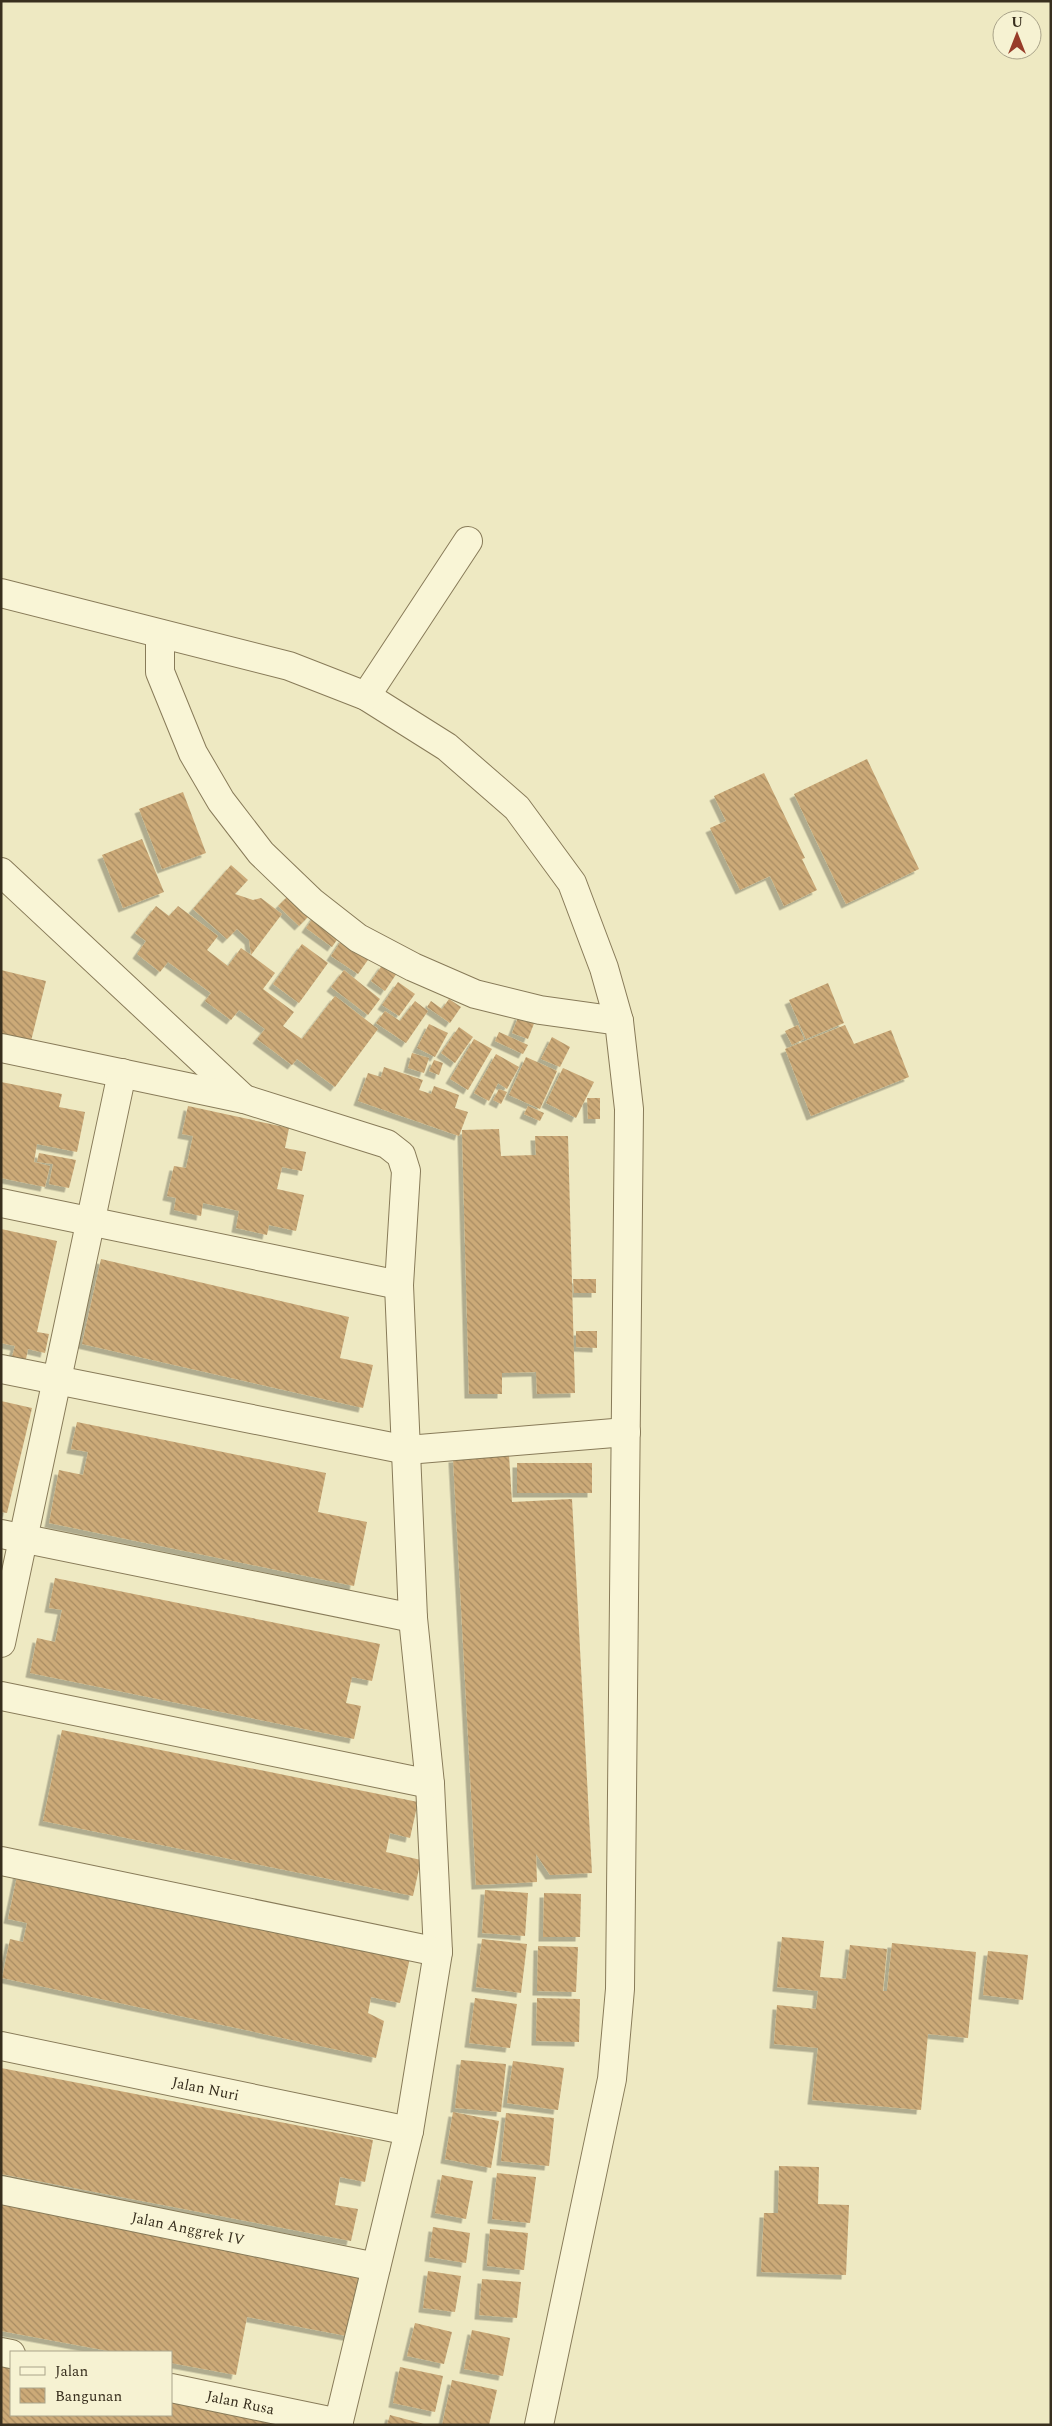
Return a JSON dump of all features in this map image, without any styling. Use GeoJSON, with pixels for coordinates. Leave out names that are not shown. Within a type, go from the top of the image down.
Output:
{"type":"FeatureCollection","features":[{"type":"Feature","properties":{"kind":"street"},"geometry":{"type":"LineString","coordinates":[[366,696],[468,541]]}},
{"type":"Feature","properties":{"kind":"street"},"geometry":{"type":"LineString","coordinates":[[1,593],[289,666],[366,696],[447,746],[517,808],[572,883],[604,968],[619,1021],[629,1109],[620,1989],[612,2079],[540,2425]]}},
{"type":"Feature","properties":{"kind":"street"},"geometry":{"type":"LineString","coordinates":[[160,634],[160,672],[193,752],[221,801],[261,853],[312,902],[358,938],[413,967],[475,994],[540,1010],[619,1021]]}},
{"type":"Feature","properties":{"kind":"street"},"geometry":{"type":"LineString","coordinates":[[1,872],[244,1099]]}},
{"type":"Feature","properties":{"kind":"street"},"geometry":{"type":"LineString","coordinates":[[1,1048],[244,1099],[387,1144],[401,1155],[406,1171],[399,1285],[407,1450],[412,1618],[430,1784],[438,1952],[409,2131],[339,2424]]}},
{"type":"Feature","properties":{"kind":"street"},"geometry":{"type":"LineString","coordinates":[[1,1643],[12,1536],[57,1380],[122,1074]]}},
{"type":"Feature","properties":{"kind":"street"},"geometry":{"type":"LineString","coordinates":[[1,1203],[399,1285]]}},
{"type":"Feature","properties":{"kind":"street"},"geometry":{"type":"LineString","coordinates":[[1,1369],[407,1450],[626,1432]]}},
{"type":"Feature","properties":{"kind":"street"},"geometry":{"type":"LineString","coordinates":[[12,1536],[412,1618]]}},
{"type":"Feature","properties":{"kind":"street"},"geometry":{"type":"LineString","coordinates":[[1,1696],[430,1784]]}},
{"type":"Feature","properties":{"kind":"street"},"geometry":{"type":"LineString","coordinates":[[1,1861],[438,1952]]}},
{"type":"Feature","properties":{"kind":"street","name":"Jalan Nuri"},"geometry":{"type":"LineString","coordinates":[[1,2046],[409,2131]]}},
{"type":"Feature","properties":{"kind":"street","name":"Jalan Anggrek IV"},"geometry":{"type":"LineString","coordinates":[[1,2190],[376,2268]]}},
{"type":"Feature","properties":{"kind":"street","name":"Jalan Rusa"},"geometry":{"type":"LineString","coordinates":[[172,2388],[339,2424]]}},
{"type":"Feature","properties":{"kind":"building"},"geometry":{"type":"Polygon","coordinates":[[[867,759],[919,869],[846,904],[794,794],[867,759]]]}},
{"type":"Feature","properties":{"kind":"building"},"geometry":{"type":"Polygon","coordinates":[[[764,773],[805,858],[802,859],[817,890],[784,906],[770,876],[740,890],[710,828],[726,821],[714,796],[764,773]]]}},
{"type":"Feature","properties":{"kind":"building"},"geometry":{"type":"Polygon","coordinates":[[[183,792],[206,853],[162,869],[139,809],[183,792]]]}},
{"type":"Feature","properties":{"kind":"building"},"geometry":{"type":"Polygon","coordinates":[[[142,839],[164,892],[123,908],[102,855],[142,839]]]}},
{"type":"Feature","properties":{"kind":"building"},"geometry":{"type":"Polygon","coordinates":[[[231,865],[248,880],[235,894],[253,900],[261,898],[282,914],[251,955],[249,940],[237,929],[227,939],[193,909],[231,865]]]}},
{"type":"Feature","properties":{"kind":"building"},"geometry":{"type":"Polygon","coordinates":[[[289,895],[310,915],[299,926],[278,906],[289,895]]]}},
{"type":"Feature","properties":{"kind":"building"},"geometry":{"type":"Polygon","coordinates":[[[156,906],[169,916],[178,906],[218,936],[207,950],[228,966],[241,948],[275,973],[263,989],[294,1012],[283,1026],[302,1039],[335,996],[378,1029],[335,1087],[297,1059],[292,1065],[257,1039],[265,1029],[239,1010],[231,1020],[205,1001],[211,993],[168,962],[160,972],[137,954],[146,941],[135,933],[156,906]]]}},
{"type":"Feature","properties":{"kind":"building"},"geometry":{"type":"Polygon","coordinates":[[[315,915],[341,934],[332,947],[306,928],[315,915]]]}},
{"type":"Feature","properties":{"kind":"building"},"geometry":{"type":"Polygon","coordinates":[[[343,938],[370,957],[358,974],[331,956],[343,938]]]}},
{"type":"Feature","properties":{"kind":"building"},"geometry":{"type":"Polygon","coordinates":[[[302,944],[328,963],[299,1003],[273,984],[302,944]]]}},
{"type":"Feature","properties":{"kind":"building"},"geometry":{"type":"Polygon","coordinates":[[[383,964],[397,973],[385,991],[371,981],[383,964]]]}},
{"type":"Feature","properties":{"kind":"building"},"geometry":{"type":"Polygon","coordinates":[[[1,970],[46,981],[31,1041],[1,1034],[1,970]]]}},
{"type":"Feature","properties":{"kind":"building"},"geometry":{"type":"Polygon","coordinates":[[[344,970],[380,999],[368,1015],[331,987],[344,970]]]}},
{"type":"Feature","properties":{"kind":"building"},"geometry":{"type":"Polygon","coordinates":[[[398,982],[415,994],[399,1016],[382,1005],[398,982]]]}},
{"type":"Feature","properties":{"kind":"building"},"geometry":{"type":"Polygon","coordinates":[[[828,983],[844,1023],[806,1039],[789,1000],[828,983]]]}},
{"type":"Feature","properties":{"kind":"building"},"geometry":{"type":"Polygon","coordinates":[[[449,999],[461,1007],[450,1023],[427,1007],[431,1001],[442,1009],[449,999]]]}},
{"type":"Feature","properties":{"kind":"building"},"geometry":{"type":"Polygon","coordinates":[[[415,1001],[428,1011],[406,1043],[376,1023],[385,1011],[400,1021],[415,1001]]]}},
{"type":"Feature","properties":{"kind":"building"},"geometry":{"type":"Polygon","coordinates":[[[519,1015],[535,1021],[528,1039],[512,1033],[519,1015]]]}},
{"type":"Feature","properties":{"kind":"building"},"geometry":{"type":"Polygon","coordinates":[[[429,1024],[448,1033],[435,1057],[417,1048],[429,1024]]]}},
{"type":"Feature","properties":{"kind":"building"},"geometry":{"type":"Polygon","coordinates":[[[798,1025],[804,1039],[792,1045],[785,1031],[798,1025]]]}},
{"type":"Feature","properties":{"kind":"building"},"geometry":{"type":"Polygon","coordinates":[[[845,1025],[854,1044],[891,1030],[909,1077],[811,1116],[785,1049],[845,1025]]]}},
{"type":"Feature","properties":{"kind":"building"},"geometry":{"type":"Polygon","coordinates":[[[459,1027],[473,1037],[455,1063],[441,1053],[459,1027]]]}},
{"type":"Feature","properties":{"kind":"building"},"geometry":{"type":"Polygon","coordinates":[[[499,1032],[528,1045],[523,1054],[495,1041],[499,1032]]]}},
{"type":"Feature","properties":{"kind":"building"},"geometry":{"type":"Polygon","coordinates":[[[552,1037],[570,1047],[560,1067],[541,1059],[552,1037]]]}},
{"type":"Feature","properties":{"kind":"building"},"geometry":{"type":"Polygon","coordinates":[[[474,1039],[492,1049],[468,1090],[450,1079],[474,1039]]]}},
{"type":"Feature","properties":{"kind":"building"},"geometry":{"type":"Polygon","coordinates":[[[412,1053],[429,1058],[424,1073],[408,1068],[412,1053]]]}},
{"type":"Feature","properties":{"kind":"building"},"geometry":{"type":"Polygon","coordinates":[[[496,1054],[519,1067],[507,1089],[498,1083],[489,1101],[474,1093],[496,1054]]]}},
{"type":"Feature","properties":{"kind":"building"},"geometry":{"type":"Polygon","coordinates":[[[526,1057],[557,1071],[540,1109],[509,1095],[526,1057]]]}},
{"type":"Feature","properties":{"kind":"building"},"geometry":{"type":"Polygon","coordinates":[[[434,1060],[443,1063],[439,1075],[429,1071],[434,1060]]]}},
{"type":"Feature","properties":{"kind":"building"},"geometry":{"type":"Polygon","coordinates":[[[384,1067],[423,1080],[419,1090],[431,1094],[434,1086],[459,1095],[455,1108],[468,1112],[459,1136],[358,1101],[368,1073],[381,1077],[384,1067]]]}},
{"type":"Feature","properties":{"kind":"building"},"geometry":{"type":"Polygon","coordinates":[[[563,1068],[594,1082],[576,1118],[546,1103],[563,1068]]]}},
{"type":"Feature","properties":{"kind":"building"},"geometry":{"type":"Polygon","coordinates":[[[1,1082],[62,1094],[59,1107],[85,1112],[77,1152],[37,1144],[34,1162],[50,1166],[45,1187],[1,1178],[1,1082]]]}},
{"type":"Feature","properties":{"kind":"building"},"geometry":{"type":"Polygon","coordinates":[[[499,1089],[507,1092],[501,1104],[493,1100],[499,1089]]]}},
{"type":"Feature","properties":{"kind":"building"},"geometry":{"type":"Polygon","coordinates":[[[587,1098],[600,1098],[600,1119],[588,1119],[587,1098]]]}},
{"type":"Feature","properties":{"kind":"building"},"geometry":{"type":"Polygon","coordinates":[[[188,1106],[289,1128],[285,1148],[306,1152],[302,1171],[282,1167],[277,1189],[304,1195],[296,1231],[269,1225],[267,1235],[236,1228],[239,1211],[203,1203],[201,1216],[174,1210],[176,1198],[167,1196],[174,1166],[186,1168],[193,1136],[182,1134],[188,1106]]]}},
{"type":"Feature","properties":{"kind":"building"},"geometry":{"type":"Polygon","coordinates":[[[528,1106],[544,1113],[540,1121],[524,1114],[528,1106]]]}},
{"type":"Feature","properties":{"kind":"building"},"geometry":{"type":"Polygon","coordinates":[[[499,1129],[501,1156],[536,1155],[535,1136],[568,1136],[575,1393],[537,1394],[536,1372],[502,1373],[502,1394],[469,1394],[462,1130],[499,1129]]]}},
{"type":"Feature","properties":{"kind":"building"},"geometry":{"type":"Polygon","coordinates":[[[39,1153],[76,1160],[69,1188],[49,1184],[53,1164],[37,1162],[39,1153]]]}},
{"type":"Feature","properties":{"kind":"building"},"geometry":{"type":"Polygon","coordinates":[[[1,1229],[57,1241],[37,1332],[49,1334],[45,1353],[28,1349],[25,1364],[11,1360],[15,1346],[1,1343],[1,1229]]]}},
{"type":"Feature","properties":{"kind":"building"},"geometry":{"type":"Polygon","coordinates":[[[101,1259],[349,1317],[340,1358],[373,1365],[363,1408],[82,1344],[101,1259]]]}},
{"type":"Feature","properties":{"kind":"building"},"geometry":{"type":"Polygon","coordinates":[[[573,1279],[596,1279],[596,1293],[574,1293],[573,1279]]]}},
{"type":"Feature","properties":{"kind":"building"},"geometry":{"type":"Polygon","coordinates":[[[576,1331],[597,1331],[597,1348],[576,1347],[576,1331]]]}},
{"type":"Feature","properties":{"kind":"building"},"geometry":{"type":"Polygon","coordinates":[[[1,1401],[32,1408],[7,1513],[1,1512],[1,1401]]]}},
{"type":"Feature","properties":{"kind":"building"},"geometry":{"type":"Polygon","coordinates":[[[77,1422],[326,1473],[318,1512],[367,1522],[354,1586],[49,1523],[59,1470],[83,1475],[88,1452],[71,1449],[77,1422]]]}},
{"type":"Feature","properties":{"kind":"building"},"geometry":{"type":"Polygon","coordinates":[[[509,1455],[512,1502],[572,1499],[592,1873],[550,1875],[536,1854],[537,1882],[476,1885],[453,1458],[509,1455]]]}},
{"type":"Feature","properties":{"kind":"building"},"geometry":{"type":"Polygon","coordinates":[[[517,1463],[592,1463],[592,1493],[517,1493],[517,1463]]]}},
{"type":"Feature","properties":{"kind":"building"},"geometry":{"type":"Polygon","coordinates":[[[55,1578],[380,1644],[372,1681],[352,1677],[346,1703],[361,1706],[354,1739],[30,1673],[37,1638],[55,1642],[62,1610],[49,1608],[55,1578]]]}},
{"type":"Feature","properties":{"kind":"building"},"geometry":{"type":"Polygon","coordinates":[[[62,1730],[418,1802],[410,1838],[390,1833],[386,1852],[421,1860],[413,1896],[43,1821],[62,1730]]]}},
{"type":"Feature","properties":{"kind":"building"},"geometry":{"type":"Polygon","coordinates":[[[19,1867],[412,1949],[400,2003],[371,1997],[368,2013],[384,2021],[376,2058],[2,1978],[10,1939],[23,1942],[27,1923],[8,1919],[19,1867]]]}},
{"type":"Feature","properties":{"kind":"building"},"geometry":{"type":"Polygon","coordinates":[[[485,1890],[528,1893],[525,1936],[482,1933],[485,1890]]]}},
{"type":"Feature","properties":{"kind":"building"},"geometry":{"type":"Polygon","coordinates":[[[544,1893],[581,1894],[580,1937],[543,1937],[544,1893]]]}},
{"type":"Feature","properties":{"kind":"building"},"geometry":{"type":"Polygon","coordinates":[[[782,1937],[824,1941],[820,1977],[846,1979],[850,1945],[887,1949],[883,1991],[887,1991],[892,1943],[976,1952],[968,2038],[928,2034],[921,2110],[812,2100],[818,2048],[774,2044],[777,2005],[816,2009],[818,1991],[777,1987],[782,1937]]]}},
{"type":"Feature","properties":{"kind":"building"},"geometry":{"type":"Polygon","coordinates":[[[482,1939],[527,1944],[521,1993],[476,1987],[482,1939]]]}},
{"type":"Feature","properties":{"kind":"building"},"geometry":{"type":"Polygon","coordinates":[[[538,1946],[578,1947],[576,1992],[537,1991],[538,1946]]]}},
{"type":"Feature","properties":{"kind":"building"},"geometry":{"type":"Polygon","coordinates":[[[988,1951],[1028,1955],[1023,2000],[983,1995],[988,1951]]]}},
{"type":"Feature","properties":{"kind":"building"},"geometry":{"type":"Polygon","coordinates":[[[475,1998],[517,2004],[510,2048],[469,2043],[475,1998]]]}},
{"type":"Feature","properties":{"kind":"building"},"geometry":{"type":"Polygon","coordinates":[[[537,1998],[580,1999],[579,2042],[536,2041],[537,1998]]]}},
{"type":"Feature","properties":{"kind":"building"},"geometry":{"type":"Polygon","coordinates":[[[461,2060],[506,2064],[501,2112],[455,2108],[461,2060]]]}},
{"type":"Feature","properties":{"kind":"building"},"geometry":{"type":"Polygon","coordinates":[[[513,2061],[564,2068],[558,2110],[507,2103],[513,2061]]]}},
{"type":"Feature","properties":{"kind":"building"},"geometry":{"type":"Polygon","coordinates":[[[1,2068],[373,2140],[365,2182],[340,2177],[335,2205],[358,2209],[351,2241],[1,2174],[1,2068]]]}},
{"type":"Feature","properties":{"kind":"building"},"geometry":{"type":"Polygon","coordinates":[[[453,2112],[499,2121],[491,2168],[445,2159],[453,2112]]]}},
{"type":"Feature","properties":{"kind":"building"},"geometry":{"type":"Polygon","coordinates":[[[506,2113],[554,2118],[549,2166],[501,2161],[506,2113]]]}},
{"type":"Feature","properties":{"kind":"building"},"geometry":{"type":"Polygon","coordinates":[[[779,2166],[819,2167],[818,2204],[849,2205],[846,2275],[761,2272],[764,2213],[778,2213],[779,2166]]]}},
{"type":"Feature","properties":{"kind":"building"},"geometry":{"type":"Polygon","coordinates":[[[497,2173],[536,2177],[530,2223],[492,2219],[497,2173]]]}},
{"type":"Feature","properties":{"kind":"building"},"geometry":{"type":"Polygon","coordinates":[[[442,2175],[473,2181],[466,2219],[435,2213],[442,2175]]]}},
{"type":"Feature","properties":{"kind":"building"},"geometry":{"type":"Polygon","coordinates":[[[1,2204],[364,2272],[352,2337],[247,2317],[236,2375],[172,2363],[172,2351],[109,2351],[1,2331],[1,2204]]]}},
{"type":"Feature","properties":{"kind":"building"},"geometry":{"type":"Polygon","coordinates":[[[433,2227],[470,2233],[466,2263],[429,2257],[433,2227]]]}},
{"type":"Feature","properties":{"kind":"building"},"geometry":{"type":"Polygon","coordinates":[[[490,2229],[528,2233],[524,2270],[487,2266],[490,2229]]]}},
{"type":"Feature","properties":{"kind":"building"},"geometry":{"type":"Polygon","coordinates":[[[428,2271],[461,2276],[455,2312],[423,2308],[428,2271]]]}},
{"type":"Feature","properties":{"kind":"building"},"geometry":{"type":"Polygon","coordinates":[[[482,2279],[521,2282],[517,2318],[479,2315],[482,2279]]]}},
{"type":"Feature","properties":{"kind":"building"},"geometry":{"type":"Polygon","coordinates":[[[415,2323],[452,2332],[444,2364],[407,2356],[415,2323]]]}},
{"type":"Feature","properties":{"kind":"building"},"geometry":{"type":"Polygon","coordinates":[[[472,2330],[510,2338],[503,2376],[464,2369],[472,2330]]]}},
{"type":"Feature","properties":{"kind":"building"},"geometry":{"type":"Polygon","coordinates":[[[1,2364],[10,2366],[10,2416],[172,2416],[172,2397],[295,2425],[1,2425],[1,2364]]]}},
{"type":"Feature","properties":{"kind":"building"},"geometry":{"type":"Polygon","coordinates":[[[400,2367],[443,2376],[435,2412],[393,2403],[400,2367]]]}},
{"type":"Feature","properties":{"kind":"building"},"geometry":{"type":"Polygon","coordinates":[[[452,2380],[497,2390],[489,2425],[442,2425],[452,2380]]]}},
{"type":"Feature","properties":{"kind":"building"},"geometry":{"type":"Polygon","coordinates":[[[390,2415],[424,2424],[424,2425],[387,2425],[390,2415]]]}}]}
